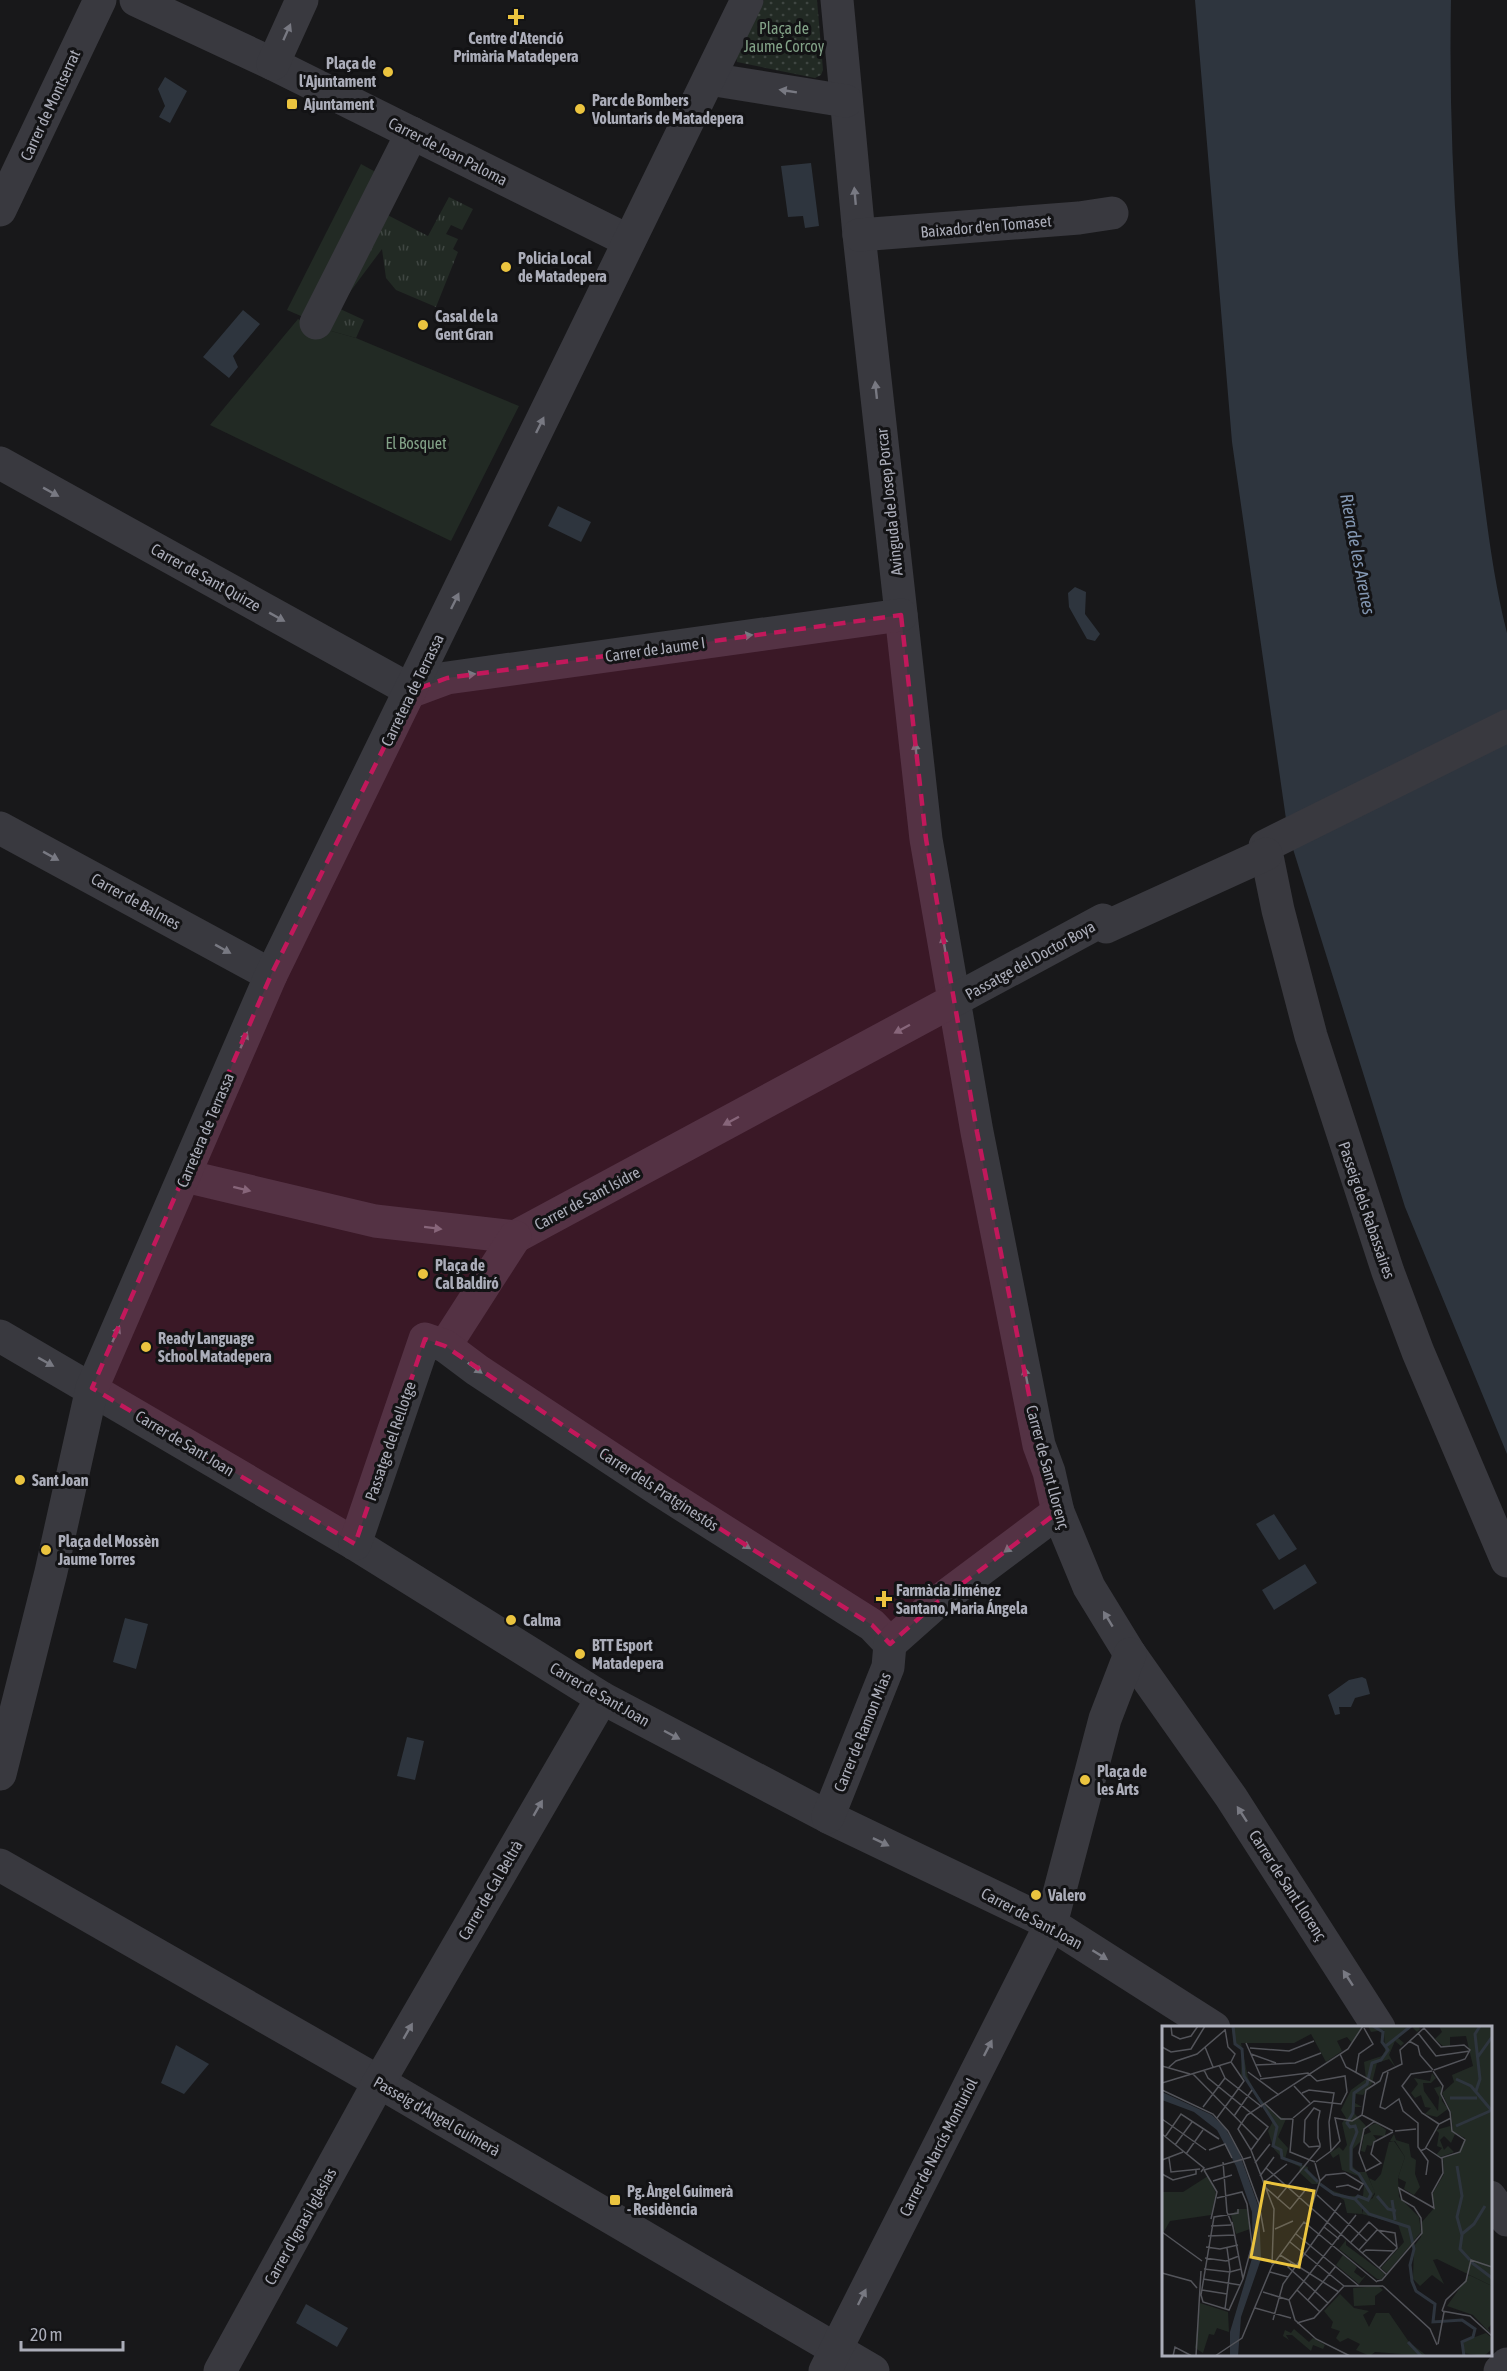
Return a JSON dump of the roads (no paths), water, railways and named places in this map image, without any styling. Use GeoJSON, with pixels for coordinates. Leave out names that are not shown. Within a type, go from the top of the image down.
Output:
{"type":"FeatureCollection","features":[{"type":"Feature","properties":{"kind":"street","name":"Carrer de Montserrat"},"geometry":{"type":"LineString","coordinates":[[0,210],[100,0]]}},
{"type":"Feature","properties":{"kind":"street","name":"Carrer de Joan Paloma"},"geometry":{"type":"LineString","coordinates":[[136,0],[273,64],[630,241]]}},
{"type":"Feature","properties":{"kind":"street"},"geometry":{"type":"LineString","coordinates":[[273,64],[302,0]]}},
{"type":"Feature","properties":{"kind":"street","name":"Carretera de Terrassa"},"geometry":{"type":"LineString","coordinates":[[0,1773],[51,1572],[92,1388],[272,975],[747,0]]}},
{"type":"Feature","properties":{"kind":"street","name":"Avinguda de Josep Porcar"},"geometry":{"type":"LineString","coordinates":[[837,0],[859,235],[926,839],[954,1002]]}},
{"type":"Feature","properties":{"kind":"street"},"geometry":{"type":"LineString","coordinates":[[709,80],[846,100]]}},
{"type":"Feature","properties":{"kind":"street"},"geometry":{"type":"LineString","coordinates":[[316,323],[412,133]]}},
{"type":"Feature","properties":{"kind":"street","name":"Baixador d'en Tomaset"},"geometry":{"type":"LineString","coordinates":[[859,235],[974,227],[1112,213]]}},
{"type":"Feature","properties":{"kind":"street","name":"Carrer de Sant Quirze"},"geometry":{"type":"LineString","coordinates":[[0,463],[412,691]]}},
{"type":"Feature","properties":{"kind":"street","name":"Carrer de Jaume I"},"geometry":{"type":"LineString","coordinates":[[412,691],[447,678],[901,615]]}},
{"type":"Feature","properties":{"kind":"street","name":"Passatge del Doctor Boya"},"geometry":{"type":"LineString","coordinates":[[954,1002],[1103,920],[1106,927],[1266,850],[1507,726]]}},
{"type":"Feature","properties":{"kind":"street","name":"Carrer de Balmes"},"geometry":{"type":"LineString","coordinates":[[0,828],[272,975]]}},
{"type":"Feature","properties":{"kind":"street","name":"Passeig dels Rabassaires"},"geometry":{"type":"LineString","coordinates":[[1266,850],[1311,1036],[1388,1272],[1418,1352],[1507,1561]]}},
{"type":"Feature","properties":{"kind":"street","name":"Carrer de Sant Isidre"},"geometry":{"type":"LineString","coordinates":[[186,1176],[375,1221],[515,1237],[954,1002]]}},
{"type":"Feature","properties":{"kind":"street","name":"Carrer de Sant Llorenç"},"geometry":{"type":"LineString","coordinates":[[954,1002],[977,1132],[1037,1434],[1058,1512],[1089,1587],[1130,1654],[1231,1797],[1378,2026]]}},
{"type":"Feature","properties":{"kind":"street"},"geometry":{"type":"LineString","coordinates":[[435,1342],[515,1237]]}},
{"type":"Feature","properties":{"kind":"street","name":"Carrer de Sant Joan"},"geometry":{"type":"LineString","coordinates":[[0,1336],[355,1544],[602,1698],[828,1817],[1051,1924],[1211,2026]]}},
{"type":"Feature","properties":{"kind":"street","name":"Passatge del Rellotge"},"geometry":{"type":"LineString","coordinates":[[355,1544],[435,1342]]}},
{"type":"Feature","properties":{"kind":"street","name":"Carrer dels Pratginestós"},"geometry":{"type":"LineString","coordinates":[[435,1342],[659,1490],[872,1625],[890,1644]]}},
{"type":"Feature","properties":{"kind":"street"},"geometry":{"type":"LineString","coordinates":[[890,1644],[934,1604],[1058,1512]]}},
{"type":"Feature","properties":{"kind":"street","name":"Carrer de Ramon Mias"},"geometry":{"type":"LineString","coordinates":[[828,1817],[888,1667],[890,1644]]}},
{"type":"Feature","properties":{"kind":"street"},"geometry":{"type":"LineString","coordinates":[[1051,1924],[1105,1719],[1130,1654]]}},
{"type":"Feature","properties":{"kind":"street","name":"Carrer de Cal Beltrà"},"geometry":{"type":"LineString","coordinates":[[379,2082],[602,1698]]}},
{"type":"Feature","properties":{"kind":"street","name":"Passeig d'Àngel Guimerà"},"geometry":{"type":"LineString","coordinates":[[0,1865],[379,2082],[831,2360],[873,2371]]}},
{"type":"Feature","properties":{"kind":"street","name":"Carrer de Narcís Monturiol"},"geometry":{"type":"LineString","coordinates":[[831,2360],[1051,1924]]}},
{"type":"Feature","properties":{"kind":"street","name":"Carrer d'Ignasi Iglèsias"},"geometry":{"type":"LineString","coordinates":[[220,2371],[379,2082]]}},
{"type":"Feature","properties":{"kind":"street"},"geometry":{"type":"LineString","coordinates":[[1492,2198],[1507,2220]]}},
{"type":"Feature","properties":{"kind":"street"},"geometry":{"type":"LineString","coordinates":[[1492,2225],[1507,2239]]}},
{"type":"Feature","properties":{"kind":"street"},"geometry":{"type":"LineString","coordinates":[[1500,2371],[1507,2364]]}},
{"type":"Feature","properties":{"kind":"water","name":"Riera de les Arenes"},"geometry":{"type":"Polygon","coordinates":[[[1195,0],[1451,0],[1453,170],[1465,341],[1487,521],[1497,589],[1507,633],[1507,1454],[1405,1207],[1288,833],[1232,442],[1195,0]]]}},
{"type":"Feature","properties":{"kind":"water"},"geometry":{"type":"Polygon","coordinates":[[[165,77],[187,91],[170,123],[159,117],[165,106],[158,89],[165,77]]]}},
{"type":"Feature","properties":{"kind":"water"},"geometry":{"type":"Polygon","coordinates":[[[811,163],[819,226],[805,228],[803,216],[788,217],[781,166],[811,163]]]}},
{"type":"Feature","properties":{"kind":"water"},"geometry":{"type":"Polygon","coordinates":[[[243,310],[260,324],[233,356],[238,367],[229,378],[203,357],[243,310]]]}},
{"type":"Feature","properties":{"kind":"water"},"geometry":{"type":"Polygon","coordinates":[[[558,506],[591,522],[581,542],[548,526],[558,506]]]}},
{"type":"Feature","properties":{"kind":"water"},"geometry":{"type":"Polygon","coordinates":[[[1075,587],[1086,592],[1085,614],[1100,634],[1095,641],[1087,639],[1069,607],[1068,593],[1075,587]]]}},
{"type":"Feature","properties":{"kind":"water"},"geometry":{"type":"Polygon","coordinates":[[[1274,1514],[1297,1549],[1279,1560],[1256,1524],[1274,1514]]]}},
{"type":"Feature","properties":{"kind":"water"},"geometry":{"type":"Polygon","coordinates":[[[1305,1564],[1317,1583],[1274,1610],[1262,1590],[1305,1564]]]}},
{"type":"Feature","properties":{"kind":"water"},"geometry":{"type":"Polygon","coordinates":[[[125,1618],[148,1624],[136,1669],[113,1662],[125,1618]]]}},
{"type":"Feature","properties":{"kind":"water"},"geometry":{"type":"Polygon","coordinates":[[[1362,1677],[1366,1679],[1370,1694],[1355,1698],[1351,1707],[1339,1707],[1340,1714],[1335,1715],[1328,1695],[1349,1680],[1362,1677]]]}},
{"type":"Feature","properties":{"kind":"water"},"geometry":{"type":"Polygon","coordinates":[[[407,1737],[424,1741],[415,1780],[397,1776],[407,1737]]]}},
{"type":"Feature","properties":{"kind":"water"},"geometry":{"type":"Polygon","coordinates":[[[176,2045],[209,2064],[184,2094],[161,2083],[176,2045]]]}},
{"type":"Feature","properties":{"kind":"water"},"geometry":{"type":"Polygon","coordinates":[[[306,2304],[348,2328],[337,2347],[296,2323],[306,2304]]]}},
{"type":"Feature","properties":{"kind":"place","name":"Centre d'Atenció Primària Matadepera"},"geometry":{"type":"Point","coordinates":[516,17]}},
{"type":"Feature","properties":{"kind":"place","name":"Plaça de l'Ajuntament"},"geometry":{"type":"Point","coordinates":[388,72]}},
{"type":"Feature","properties":{"kind":"place","name":"Ajuntament"},"geometry":{"type":"Point","coordinates":[292,104]}},
{"type":"Feature","properties":{"kind":"place","name":"Parc de Bombers Voluntaris de Matadepera"},"geometry":{"type":"Point","coordinates":[580,109]}},
{"type":"Feature","properties":{"kind":"place","name":"Policia Local de Matadepera"},"geometry":{"type":"Point","coordinates":[506,267]}},
{"type":"Feature","properties":{"kind":"place","name":"Casal de la Gent Gran"},"geometry":{"type":"Point","coordinates":[423,325]}},
{"type":"Feature","properties":{"kind":"place","name":"Plaça de Cal Baldiró"},"geometry":{"type":"Point","coordinates":[423,1274]}},
{"type":"Feature","properties":{"kind":"place","name":"Ready Language School Matadepera"},"geometry":{"type":"Point","coordinates":[146,1347]}},
{"type":"Feature","properties":{"kind":"place","name":"Sant Joan"},"geometry":{"type":"Point","coordinates":[20,1480]}},
{"type":"Feature","properties":{"kind":"place","name":"Plaça del Mossèn Jaume Torres"},"geometry":{"type":"Point","coordinates":[46,1550]}},
{"type":"Feature","properties":{"kind":"place","name":"Farmàcia Jiménez Santano, Maria Ángela"},"geometry":{"type":"Point","coordinates":[884,1599]}},
{"type":"Feature","properties":{"kind":"place","name":"Calma"},"geometry":{"type":"Point","coordinates":[511,1620]}},
{"type":"Feature","properties":{"kind":"place","name":"BTT Esport Matadepera"},"geometry":{"type":"Point","coordinates":[580,1654]}},
{"type":"Feature","properties":{"kind":"place","name":"Plaça de les Arts"},"geometry":{"type":"Point","coordinates":[1085,1780]}},
{"type":"Feature","properties":{"kind":"place","name":"Valero"},"geometry":{"type":"Point","coordinates":[1036,1895]}},
{"type":"Feature","properties":{"kind":"place","name":"Pg. Àngel Guimerà - Residència"},"geometry":{"type":"Point","coordinates":[615,2200]}},
{"type":"Feature","properties":{"kind":"park label","name":"Plaça de Jaume Corcoy"},"geometry":{"type":"Point","coordinates":[784,37]}},
{"type":"Feature","properties":{"kind":"park label","name":"El Bosquet"},"geometry":{"type":"Point","coordinates":[416,443]}}]}
